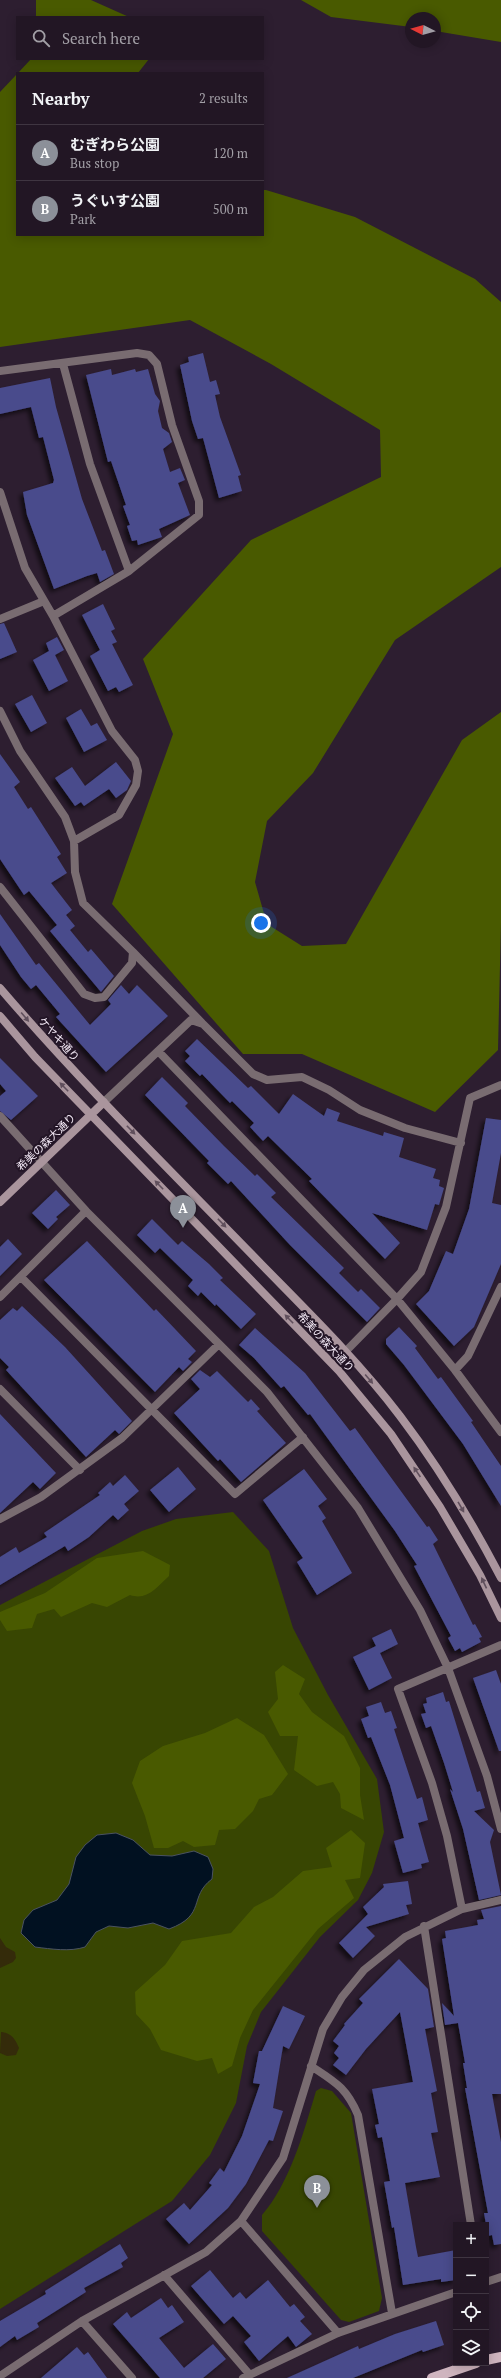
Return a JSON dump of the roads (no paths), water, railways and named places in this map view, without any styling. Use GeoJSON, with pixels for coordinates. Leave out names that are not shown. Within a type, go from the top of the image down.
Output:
{"type":"FeatureCollection","features":[{"type":"Feature","properties":{"kind":"main road"},"geometry":{"type":"LineString","coordinates":[[489,2359],[501,2357]]}},
{"type":"Feature","properties":{"kind":"main road"},"geometry":{"type":"LineString","coordinates":[[432,2378],[467,2366]]}},
{"type":"Feature","properties":{"kind":"street"},"geometry":{"type":"LineString","coordinates":[[0,371],[63,364],[137,353],[149,355],[157,364],[172,425],[198,501],[198,515],[129,571],[53,616]]}},
{"type":"Feature","properties":{"kind":"street"},"geometry":{"type":"LineString","coordinates":[[63,364],[90,464],[129,571]]}},
{"type":"Feature","properties":{"kind":"street"},"geometry":{"type":"LineString","coordinates":[[0,492],[25,568],[53,616],[112,731],[135,760],[138,771],[136,785],[119,815],[74,841]]}},
{"type":"Feature","properties":{"kind":"street"},"geometry":{"type":"LineString","coordinates":[[0,619],[44,601]]}},
{"type":"Feature","properties":{"kind":"street"},"geometry":{"type":"LineString","coordinates":[[0,711],[20,750],[66,817],[74,841],[75,872],[83,903],[253,1074],[267,1080],[302,1077],[329,1090],[366,1112],[405,1128],[461,1143]]}},
{"type":"Feature","properties":{"kind":"street"},"geometry":{"type":"LineString","coordinates":[[0,887],[84,994],[95,998],[104,997],[132,963],[133,952]]}},
{"type":"Feature","properties":{"kind":"street","name":"ケヤキ通り"},"geometry":{"type":"LineString","coordinates":[[0,988],[50,1046],[104,1102]]}},
{"type":"Feature","properties":{"kind":"street"},"geometry":{"type":"LineString","coordinates":[[0,1016],[35,1057],[91,1115]]}},
{"type":"Feature","properties":{"kind":"street"},"geometry":{"type":"LineString","coordinates":[[104,1102],[191,1020],[203,1024]]}},
{"type":"Feature","properties":{"kind":"street"},"geometry":{"type":"LineString","coordinates":[[158,1051],[397,1299],[455,1370],[501,1432]]}},
{"type":"Feature","properties":{"kind":"street"},"geometry":{"type":"LineString","coordinates":[[346,1351],[397,1299],[420,1272],[446,1207],[470,1098],[501,1085]]}},
{"type":"Feature","properties":{"kind":"street","name":"希美の森大通り"},"geometry":{"type":"LineString","coordinates":[[0,1202],[104,1102],[346,1351],[400,1416],[434,1465],[455,1497],[501,1578]]}},
{"type":"Feature","properties":{"kind":"street","name":"希美の森大通り"},"geometry":{"type":"LineString","coordinates":[[91,1115],[339,1371],[390,1434],[444,1514],[480,1575],[501,1618]]}},
{"type":"Feature","properties":{"kind":"street"},"geometry":{"type":"LineString","coordinates":[[0,1116],[86,1211],[218,1345],[267,1392],[358,1508],[386,1550],[420,1610],[448,1668],[487,1776],[501,1829]]}},
{"type":"Feature","properties":{"kind":"street"},"geometry":{"type":"LineString","coordinates":[[0,1297],[86,1211]]}},
{"type":"Feature","properties":{"kind":"street"},"geometry":{"type":"LineString","coordinates":[[21,1277],[151,1411],[235,1494],[303,1437]]}},
{"type":"Feature","properties":{"kind":"street"},"geometry":{"type":"LineString","coordinates":[[455,1370],[468,1356],[501,1287]]}},
{"type":"Feature","properties":{"kind":"street"},"geometry":{"type":"LineString","coordinates":[[0,1519],[41,1497],[122,1438],[218,1345]]}},
{"type":"Feature","properties":{"kind":"street"},"geometry":{"type":"LineString","coordinates":[[0,1389],[80,1470]]}},
{"type":"Feature","properties":{"kind":"street"},"geometry":{"type":"LineString","coordinates":[[462,1909],[447,1836],[434,1790],[398,1689],[501,1645]]}},
{"type":"Feature","properties":{"kind":"street"},"geometry":{"type":"LineString","coordinates":[[4,2376],[82,2321],[206,2252],[241,2221],[283,2158],[323,2029],[342,1997],[364,1970],[386,1951],[424,1926],[462,1909],[501,1900]]}},
{"type":"Feature","properties":{"kind":"street"},"geometry":{"type":"LineString","coordinates":[[424,1926],[471,2222]]}},
{"type":"Feature","properties":{"kind":"street"},"geometry":{"type":"LineString","coordinates":[[311,2066],[339,2085],[351,2097],[358,2115],[392,2313]]}},
{"type":"Feature","properties":{"kind":"street"},"geometry":{"type":"LineString","coordinates":[[241,2221],[338,2333]]}},
{"type":"Feature","properties":{"kind":"street"},"geometry":{"type":"LineString","coordinates":[[164,2275],[246,2376],[338,2333],[453,2293]]}},
{"type":"Feature","properties":{"kind":"street"},"geometry":{"type":"LineString","coordinates":[[489,2281],[501,2277]]}},
{"type":"Feature","properties":{"kind":"street"},"geometry":{"type":"LineString","coordinates":[[82,2321],[132,2378]]}},
{"type":"Feature","properties":{"kind":"water"},"geometry":{"type":"Polygon","coordinates":[[[116,1833],[133,1840],[150,1855],[172,1856],[194,1851],[208,1857],[213,1869],[212,1879],[200,1892],[193,1912],[181,1924],[169,1929],[153,1923],[128,1928],[109,1926],[96,1932],[85,1947],[79,1949],[67,1950],[35,1947],[21,1933],[24,1920],[33,1910],[57,1900],[69,1884],[76,1857],[85,1845],[97,1835],[116,1833]]]}},
{"type":"Feature","properties":{"kind":"place","name":"むぎわら公園"},"geometry":{"type":"Point","coordinates":[183,1228]}},
{"type":"Feature","properties":{"kind":"place","name":"うぐいす公園"},"geometry":{"type":"Point","coordinates":[317,2208]}}]}
